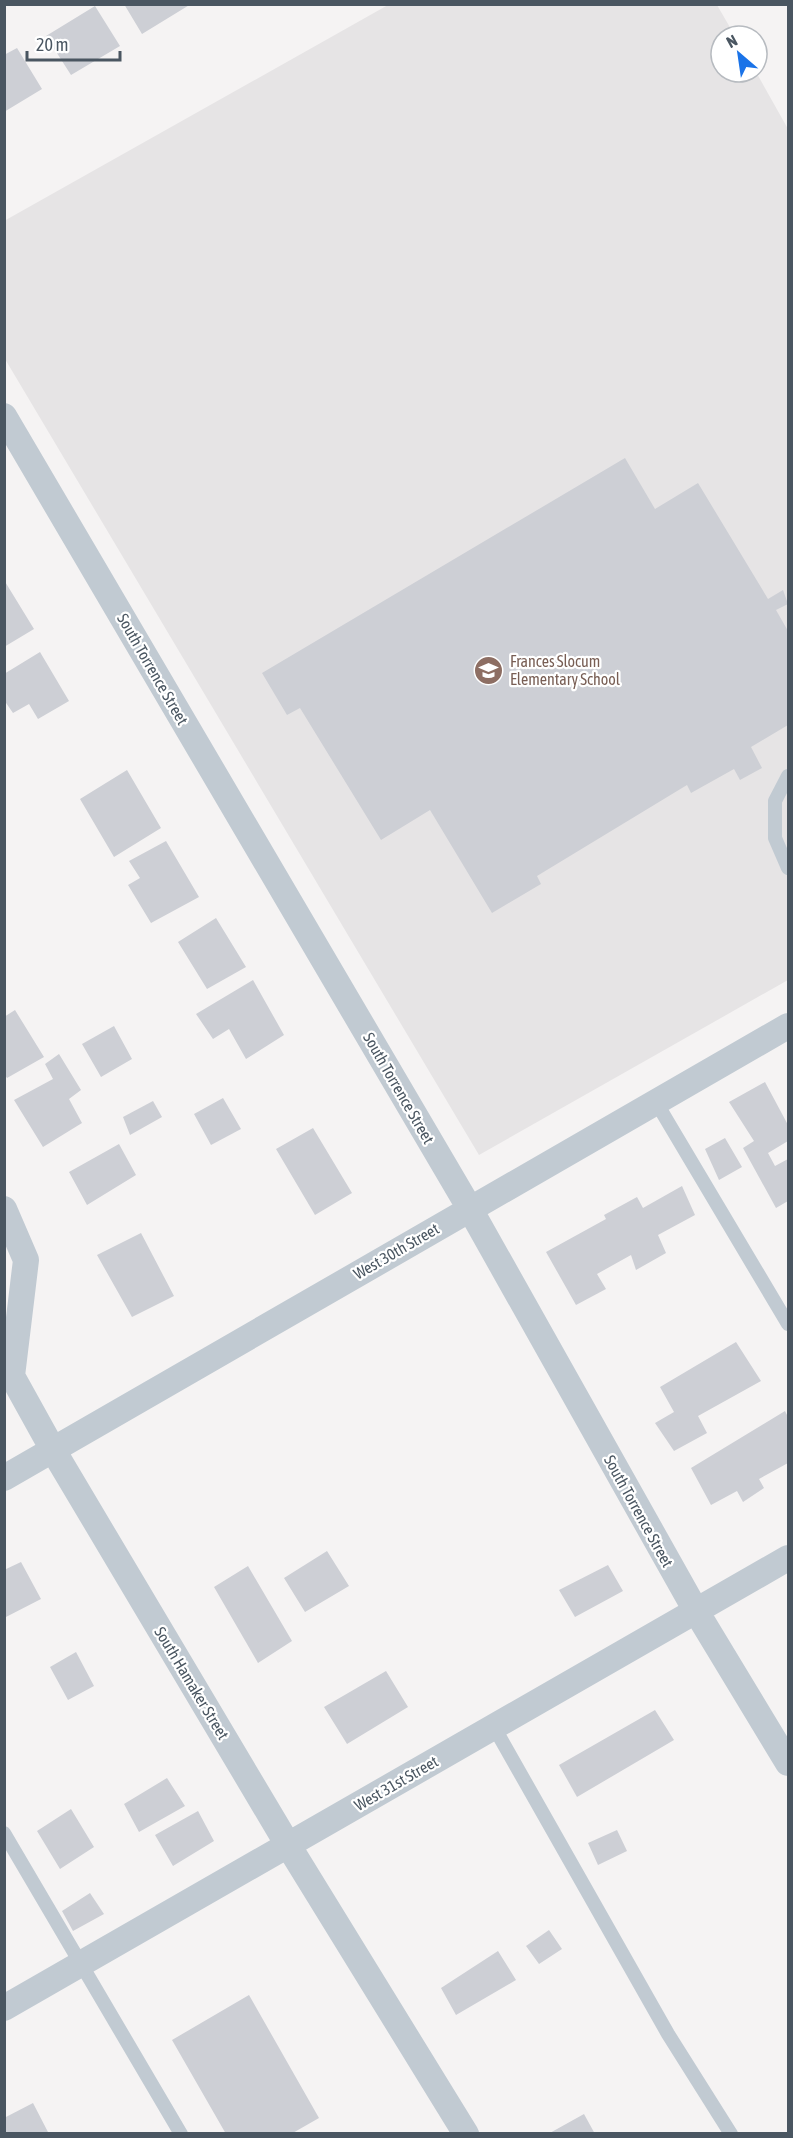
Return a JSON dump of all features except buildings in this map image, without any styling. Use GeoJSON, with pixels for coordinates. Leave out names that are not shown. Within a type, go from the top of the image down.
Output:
{"type":"FeatureCollection","features":[{"type":"Feature","properties":{"kind":"street","name":"South Torrence Street"},"geometry":{"type":"LineString","coordinates":[[4,416],[470,1209],[696,1611],[789,1763]]}},
{"type":"Feature","properties":{"kind":"street","name":"West 30th Street"},"geometry":{"type":"LineString","coordinates":[[4,1478],[789,1026]]}},
{"type":"Feature","properties":{"kind":"street","name":"South Hamaker Street"},"geometry":{"type":"LineString","coordinates":[[4,1209],[26,1260],[12,1376],[53,1450],[288,1845],[466,2133]]}},
{"type":"Feature","properties":{"kind":"street","name":"West 31st Street"},"geometry":{"type":"LineString","coordinates":[[4,2008],[789,1558]]}},
{"type":"Feature","properties":{"kind":"lane"},"geometry":{"type":"LineString","coordinates":[[789,776],[775,801],[775,838],[789,868]]}},
{"type":"Feature","properties":{"kind":"lane"},"geometry":{"type":"LineString","coordinates":[[656,1102],[789,1324]]}},
{"type":"Feature","properties":{"kind":"lane"},"geometry":{"type":"LineString","coordinates":[[494,1727],[669,2034],[732,2133]]}},
{"type":"Feature","properties":{"kind":"lane"},"geometry":{"type":"LineString","coordinates":[[4,1833],[182,2133]]}},
{"type":"Feature","properties":{"kind":"shaded area","name":"Frances Slocum Elementary School"},"geometry":{"type":"Polygon","coordinates":[[[388,5],[717,5],[728,24],[709,24],[709,84],[763,84],[788,129],[788,980],[479,1155],[5,359],[4,221],[388,5]]]}},
{"type":"Feature","properties":{"kind":"place","name":"Frances Slocum Elementary School"},"geometry":{"type":"Point","coordinates":[489,670]}}]}
